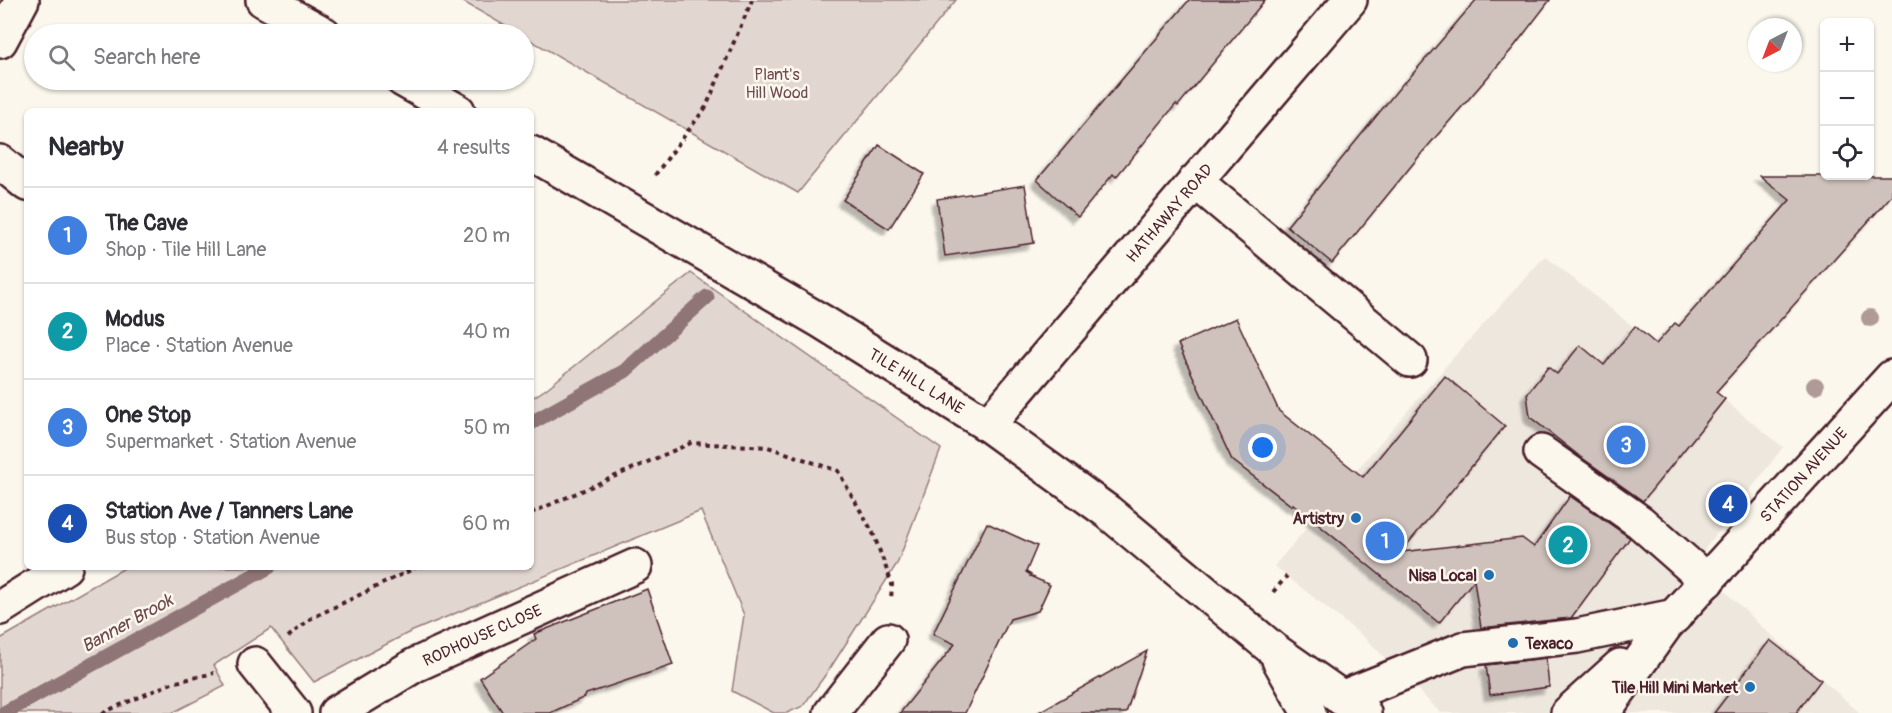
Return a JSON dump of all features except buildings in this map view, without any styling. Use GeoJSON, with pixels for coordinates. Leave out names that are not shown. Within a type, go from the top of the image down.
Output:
{"type":"FeatureCollection","features":[{"type":"Feature","properties":{"kind":"street"},"geometry":{"type":"LineString","coordinates":[[0,41],[21,0]]}},
{"type":"Feature","properties":{"kind":"street"},"geometry":{"type":"LineString","coordinates":[[263,0],[306,24]]}},
{"type":"Feature","properties":{"kind":"street","name":"HATHAWAY ROAD"},"geometry":{"type":"LineString","coordinates":[[988,425],[1350,0]]}},
{"type":"Feature","properties":{"kind":"street"},"geometry":{"type":"LineString","coordinates":[[421,90],[453,108]]}},
{"type":"Feature","properties":{"kind":"street","name":"TILE HILL LANE"},"geometry":{"type":"LineString","coordinates":[[534,155],[821,321],[988,425],[1108,512],[1274,650],[1352,705]]}},
{"type":"Feature","properties":{"kind":"street"},"geometry":{"type":"LineString","coordinates":[[0,162],[24,182]]}},
{"type":"Feature","properties":{"kind":"street"},"geometry":{"type":"LineString","coordinates":[[1196,181],[1410,360]]}},
{"type":"Feature","properties":{"kind":"street","name":"STATION AVENUE"},"geometry":{"type":"LineString","coordinates":[[1568,713],[1670,621],[1892,377]]}},
{"type":"Feature","properties":{"kind":"street"},"geometry":{"type":"LineString","coordinates":[[1541,452],[1640,522],[1707,581]]}},
{"type":"Feature","properties":{"kind":"street","name":"RODHOUSE CLOSE"},"geometry":{"type":"LineString","coordinates":[[336,713],[415,665],[635,566]]}},
{"type":"Feature","properties":{"kind":"street"},"geometry":{"type":"LineString","coordinates":[[0,608],[60,570]]}},
{"type":"Feature","properties":{"kind":"street"},"geometry":{"type":"LineString","coordinates":[[1352,705],[1463,649],[1577,636],[1670,621]]}},
{"type":"Feature","properties":{"kind":"street","name":"STATION AVENUE"},"geometry":{"type":"LineString","coordinates":[[1603,713],[1670,621]]}},
{"type":"Feature","properties":{"kind":"street"},"geometry":{"type":"LineString","coordinates":[[831,713],[888,640]]}},
{"type":"Feature","properties":{"kind":"street","name":"TILE HILL LANE"},"geometry":{"type":"LineString","coordinates":[[1274,650],[1309,713]]}},
{"type":"Feature","properties":{"kind":"street"},"geometry":{"type":"LineString","coordinates":[[255,664],[294,713]]}},
{"type":"Feature","properties":{"kind":"path"},"geometry":{"type":"LineString","coordinates":[[655,174],[706,107],[752,0]]}},
{"type":"Feature","properties":{"kind":"path"},"geometry":{"type":"LineString","coordinates":[[534,512],[691,444],[768,447],[838,471],[873,533],[892,584],[888,640]]}},
{"type":"Feature","properties":{"kind":"path"},"geometry":{"type":"LineString","coordinates":[[1273,592],[1287,576]]}},
{"type":"Feature","properties":{"kind":"shaded area"},"geometry":{"type":"Polygon","coordinates":[[[1545,256],[1783,447],[1695,562],[1761,626],[1860,713],[1441,713],[1366,639],[1274,566],[1453,358],[1545,256]]]}},
{"type":"Feature","properties":{"kind":"green space","name":"Plant's Hill Wood"},"geometry":{"type":"Polygon","coordinates":[[[460,0],[956,0],[798,193],[534,42],[534,24],[502,24],[460,0]]]}},
{"type":"Feature","properties":{"kind":"green space"},"geometry":{"type":"Polygon","coordinates":[[[691,273],[941,449],[898,562],[831,667],[803,706],[787,713],[774,713],[732,691],[744,615],[701,511],[408,633],[314,682],[271,628],[214,665],[225,686],[172,713],[0,713],[0,639],[121,570],[534,570],[534,397],[691,273]]]}},
{"type":"Feature","properties":{"kind":"waterway","name":"Banner Brook"},"geometry":{"type":"LineString","coordinates":[[534,421],[625,371],[707,297]]}},
{"type":"Feature","properties":{"kind":"waterway","name":"Banner Brook"},"geometry":{"type":"LineString","coordinates":[[4,713],[264,570]]}},
{"type":"Feature","properties":{"kind":"place","name":"One Stop"},"geometry":{"type":"Point","coordinates":[1626,445]}},
{"type":"Feature","properties":{"kind":"place","name":"Station Ave / Tanners Lane"},"geometry":{"type":"Point","coordinates":[1728,504]}},
{"type":"Feature","properties":{"kind":"place","name":"Artistry"},"geometry":{"type":"Point","coordinates":[1356,518]}},
{"type":"Feature","properties":{"kind":"place","name":"The Cave"},"geometry":{"type":"Point","coordinates":[1385,541]}},
{"type":"Feature","properties":{"kind":"place","name":"Modus"},"geometry":{"type":"Point","coordinates":[1568,545]}},
{"type":"Feature","properties":{"kind":"place","name":"Nisa Local"},"geometry":{"type":"Point","coordinates":[1489,575]}},
{"type":"Feature","properties":{"kind":"place","name":"Texaco"},"geometry":{"type":"Point","coordinates":[1513,643]}},
{"type":"Feature","properties":{"kind":"place","name":"Tile Hill Mini Market"},"geometry":{"type":"Point","coordinates":[1750,687]}}]}
